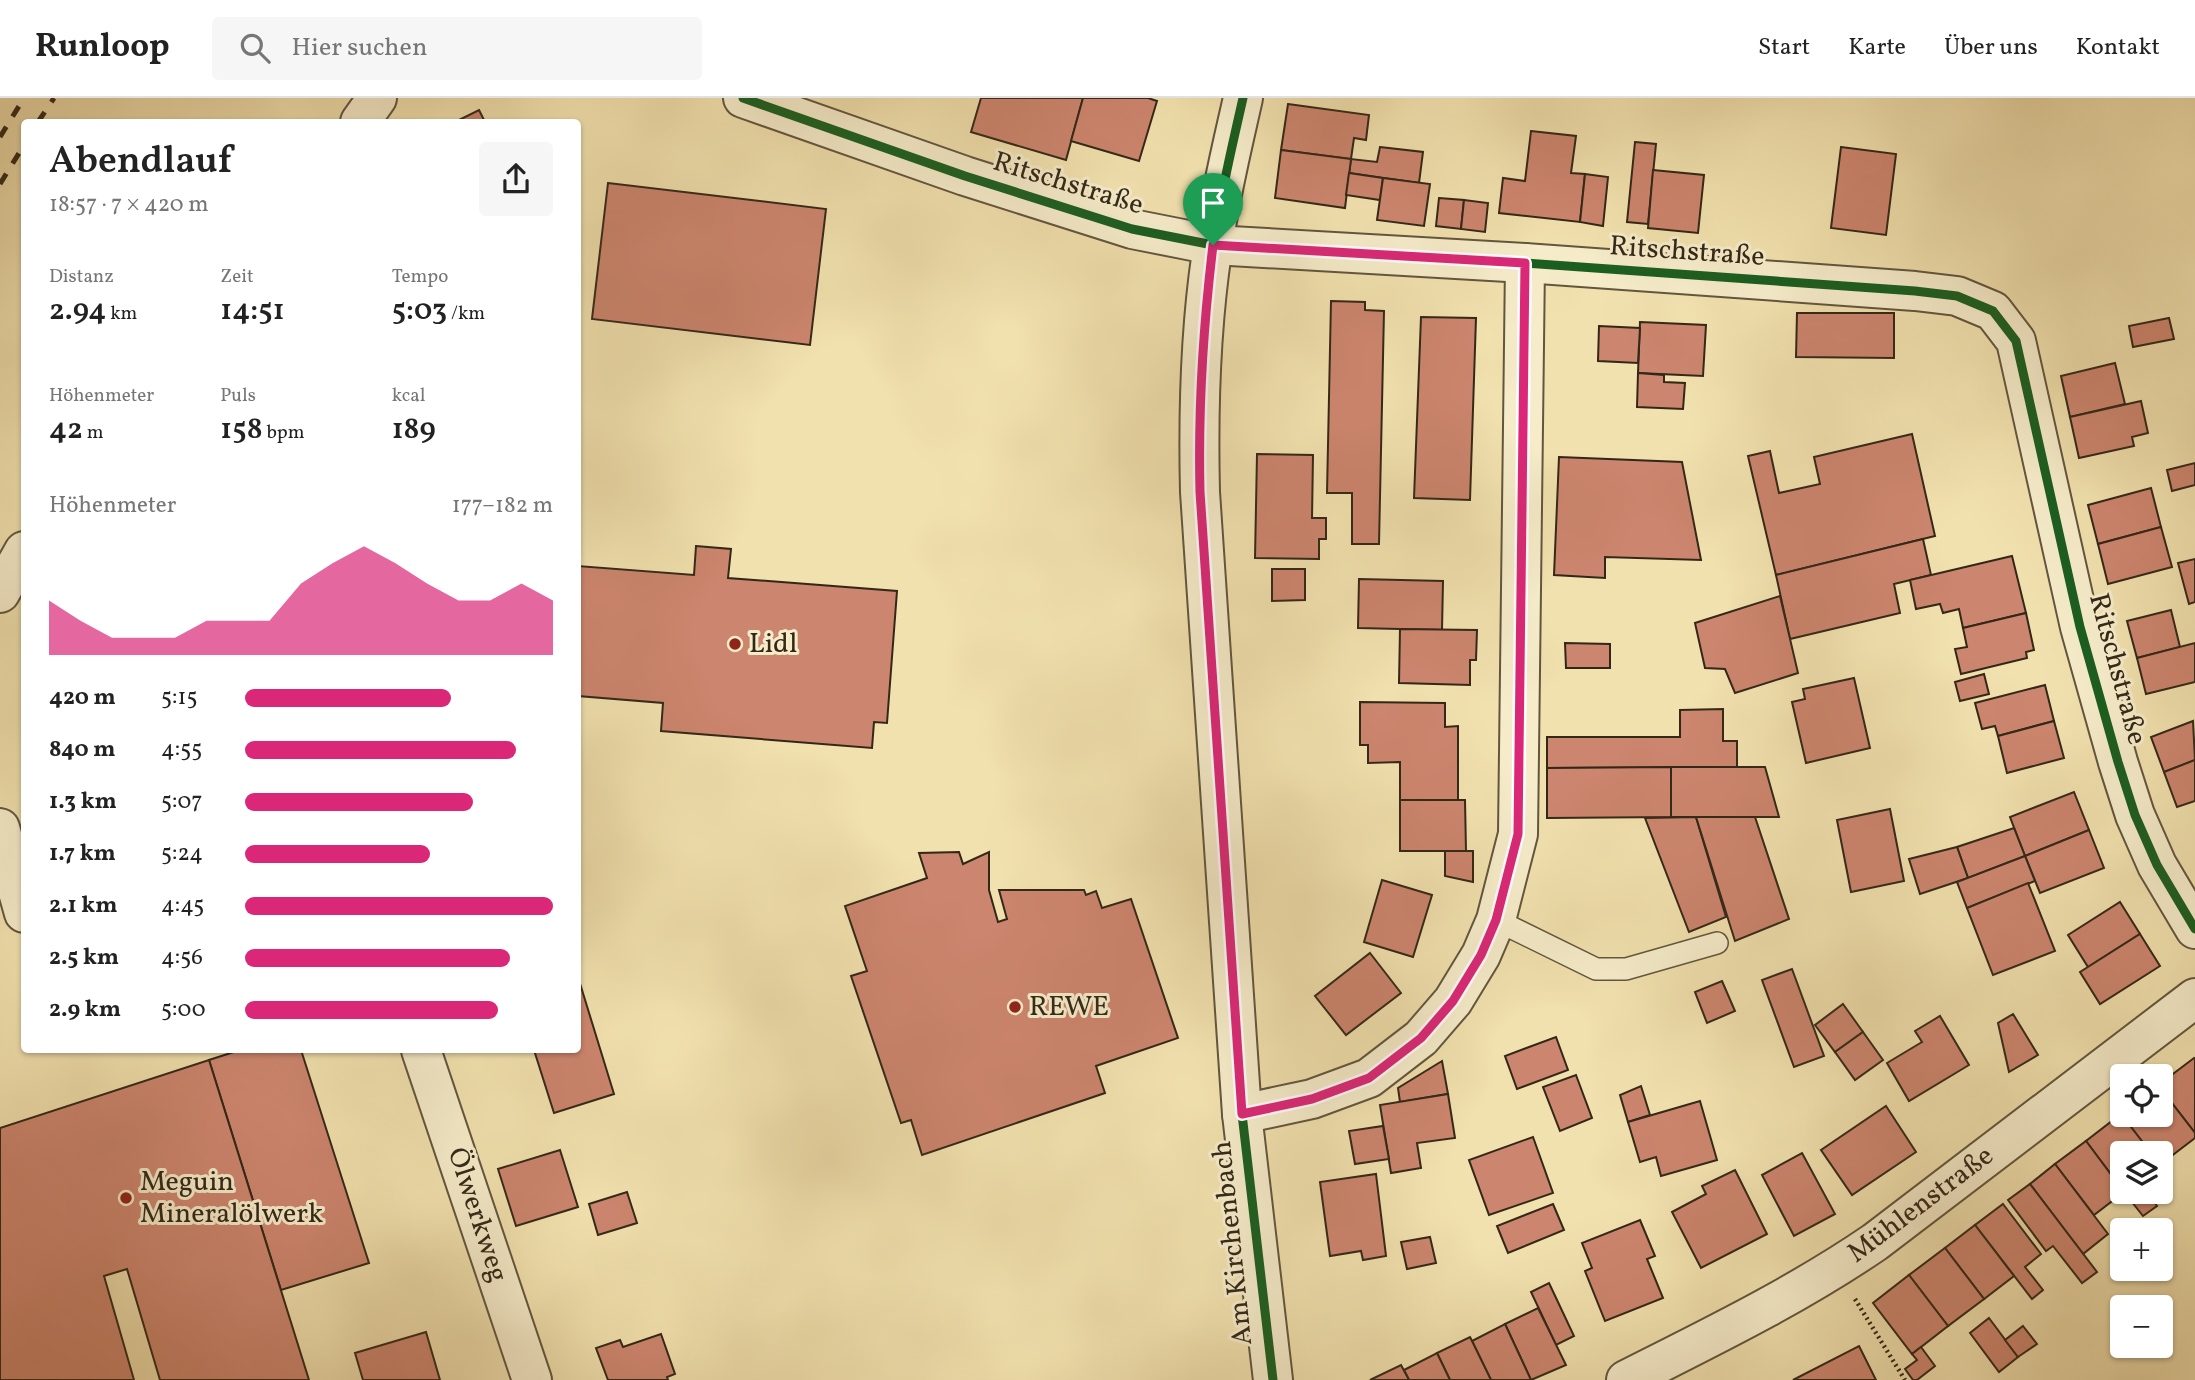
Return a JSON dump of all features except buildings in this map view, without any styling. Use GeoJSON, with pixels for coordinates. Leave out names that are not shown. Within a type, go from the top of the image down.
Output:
{"type":"FeatureCollection","features":[{"type":"Feature","properties":{"kind":"street"},"geometry":{"type":"LineString","coordinates":[[362,119],[377,98]]}},
{"type":"Feature","properties":{"kind":"street","name":"Ritschstraße"},"geometry":{"type":"LineString","coordinates":[[743,98],[978,180],[1132,229],[1213,245],[1525,263],[1915,291],[1957,296],[1993,311],[2016,341],[2080,627],[2135,815],[2157,865],[2195,929]]}},
{"type":"Feature","properties":{"kind":"street","name":"Am Kirchenbach"},"geometry":{"type":"LineString","coordinates":[[1243,98],[1213,245],[1201,348],[1198,415],[1200,492],[1242,1114],[1273,1380]]}},
{"type":"Feature","properties":{"kind":"street"},"geometry":{"type":"LineString","coordinates":[[1242,1114],[1312,1099],[1369,1078],[1421,1038],[1453,1001],[1481,955],[1496,920],[1518,834],[1525,263]]}},
{"type":"Feature","properties":{"kind":"street"},"geometry":{"type":"LineString","coordinates":[[0,593],[21,556]]}},
{"type":"Feature","properties":{"kind":"street"},"geometry":{"type":"LineString","coordinates":[[0,828],[21,902]]}},
{"type":"Feature","properties":{"kind":"street","name":"Mühlenstraße"},"geometry":{"type":"LineString","coordinates":[[1626,1380],[1726,1330],[1836,1269],[2195,998]]}},
{"type":"Feature","properties":{"kind":"street","name":"Ölwerkweg"},"geometry":{"type":"LineString","coordinates":[[422,1053],[532,1380]]}},
{"type":"Feature","properties":{"kind":"lane"},"geometry":{"type":"LineString","coordinates":[[1496,920],[1597,969],[1626,969],[1717,943]]}},
{"type":"Feature","properties":{"kind":"path"},"geometry":{"type":"LineString","coordinates":[[1836,1269],[1905,1380]]}},
{"type":"Feature","properties":{"kind":"railway"},"geometry":{"type":"LineString","coordinates":[[0,137],[24,98]]}},
{"type":"Feature","properties":{"kind":"railway"},"geometry":{"type":"LineString","coordinates":[[40,119],[54,98]]}},
{"type":"Feature","properties":{"kind":"railway"},"geometry":{"type":"LineString","coordinates":[[0,184],[21,150]]}},
{"type":"Feature","properties":{"kind":"cycle path"},"geometry":{"type":"LineString","coordinates":[[743,98],[965,176],[1132,229],[1213,245],[1525,263],[1915,291],[1957,296],[1993,311],[2016,341],[2080,627],[2135,815],[2157,865],[2195,929]]}},
{"type":"Feature","properties":{"kind":"cycle path"},"geometry":{"type":"LineString","coordinates":[[1243,98],[1219,208],[1205,307],[1200,399],[1200,492],[1242,1114],[1273,1380]]}},
{"type":"Feature","properties":{"kind":"place","name":"Lidl"},"geometry":{"type":"Point","coordinates":[735,644]}},
{"type":"Feature","properties":{"kind":"place","name":"REWE"},"geometry":{"type":"Point","coordinates":[1015,1007]}},
{"type":"Feature","properties":{"kind":"place","name":"Meguin Mineralölwerk"},"geometry":{"type":"Point","coordinates":[126,1198]}},
{"type":"Feature","properties":{"kind":"route"},"geometry":{"type":"LineString","coordinates":[[1213,245],[1525,263],[1518,834],[1496,920],[1481,955],[1453,1001],[1421,1038],[1369,1078],[1312,1099],[1242,1114],[1200,492],[1198,415],[1201,348],[1213,245]]}}]}
